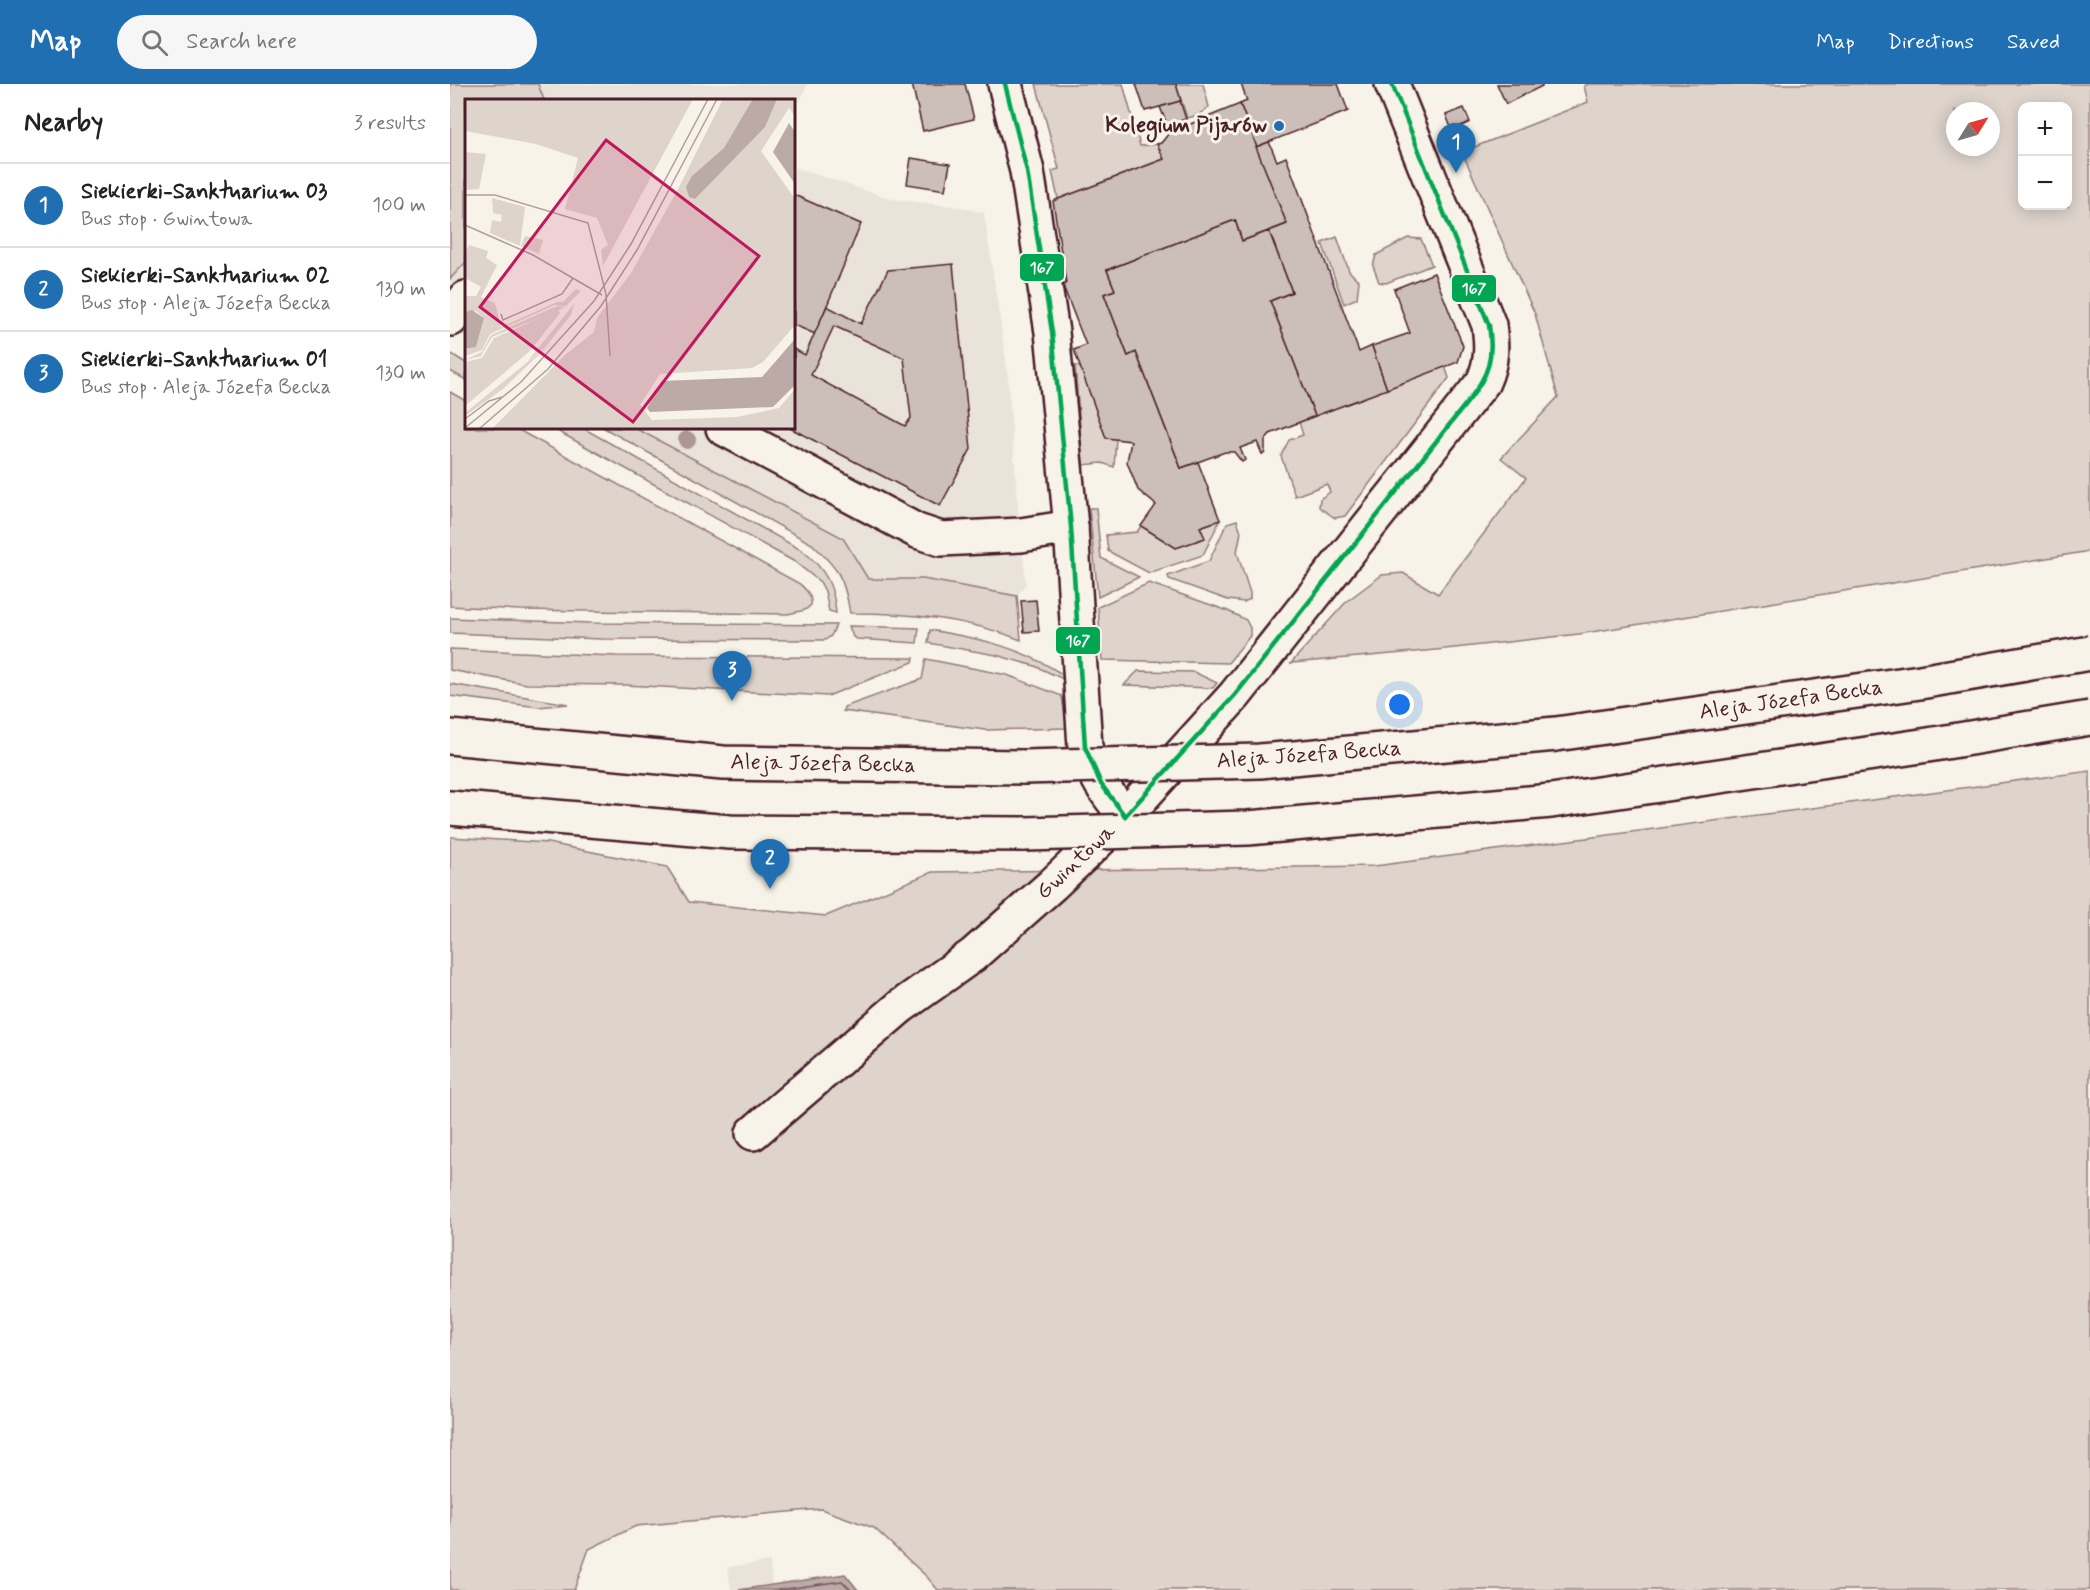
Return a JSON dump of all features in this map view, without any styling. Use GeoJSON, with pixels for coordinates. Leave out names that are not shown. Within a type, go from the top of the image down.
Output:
{"type":"FeatureCollection","features":[{"type":"Feature","properties":{"kind":"main road"},"geometry":{"type":"LineString","coordinates":[[1005,84],[1027,171],[1052,332],[1071,527],[1085,747],[1092,769],[1102,788],[1125,816]]}},
{"type":"Feature","properties":{"kind":"main road","name":"Gwintowa"},"geometry":{"type":"LineString","coordinates":[[753,1133],[900,1007],[973,955],[1125,816],[1235,695],[1483,382],[1490,365],[1492,345],[1489,325],[1392,84]]}},
{"type":"Feature","properties":{"kind":"main road"},"geometry":{"type":"LineString","coordinates":[[725,429],[917,531],[941,538],[1021,535],[1071,527]]}},
{"type":"Feature","properties":{"kind":"main road","name":"Aleja Józefa Becka"},"geometry":{"type":"LineString","coordinates":[[450,737],[723,763],[1023,767],[1260,761],[1556,734],[1920,682],[2090,653]]}},
{"type":"Feature","properties":{"kind":"main road"},"geometry":{"type":"LineString","coordinates":[[450,808],[730,832],[1025,834],[1248,828],[1551,801],[1928,745],[2090,718]]}},
{"type":"Feature","properties":{"kind":"shaded area"},"geometry":{"type":"Polygon","coordinates":[[[450,84],[538,84],[544,99],[465,99],[465,263],[450,279],[450,84]]]}},
{"type":"Feature","properties":{"kind":"shaded area"},"geometry":{"type":"Polygon","coordinates":[[[538,84],[808,84],[795,111],[795,99],[544,99],[538,84]]]}},
{"type":"Feature","properties":{"kind":"shaded area"},"geometry":{"type":"Polygon","coordinates":[[[1036,84],[1123,84],[1140,146],[1157,144],[1164,159],[1058,199],[1052,171],[1059,169],[1036,84]]]}},
{"type":"Feature","properties":{"kind":"shaded area"},"geometry":{"type":"Polygon","coordinates":[[[1176,84],[1203,84],[1209,107],[1198,115],[1187,118],[1176,84]]]}},
{"type":"Feature","properties":{"kind":"shaded area"},"geometry":{"type":"Polygon","coordinates":[[[1588,84],[2090,84],[2090,551],[1579,634],[1291,663],[1347,601],[1382,575],[1403,573],[1438,594],[1526,478],[1501,458],[1558,397],[1535,314],[1462,152],[1588,102],[1584,86],[1588,84]]]}},
{"type":"Feature","properties":{"kind":"shaded area"},"geometry":{"type":"Polygon","coordinates":[[[795,167],[892,199],[960,207],[984,213],[1007,367],[1026,584],[1017,596],[923,579],[868,579],[843,538],[637,429],[795,429],[795,167]]]}},
{"type":"Feature","properties":{"kind":"shaded area"},"geometry":{"type":"Polygon","coordinates":[[[1337,237],[1349,271],[1359,281],[1357,298],[1344,304],[1322,243],[1337,237]]]}},
{"type":"Feature","properties":{"kind":"shaded area"},"geometry":{"type":"Polygon","coordinates":[[[1408,238],[1421,239],[1432,265],[1386,283],[1379,282],[1373,266],[1376,255],[1408,238]]]}},
{"type":"Feature","properties":{"kind":"shaded area"},"geometry":{"type":"Polygon","coordinates":[[[465,263],[465,337],[450,329],[450,279],[465,263]]]}},
{"type":"Feature","properties":{"kind":"shaded area"},"geometry":{"type":"Polygon","coordinates":[[[450,353],[465,362],[465,379],[450,371],[450,353]]]}},
{"type":"Feature","properties":{"kind":"shaded area"},"geometry":{"type":"Polygon","coordinates":[[[1075,366],[1080,367],[1116,439],[1114,467],[1102,463],[1083,465],[1075,366]]]}},
{"type":"Feature","properties":{"kind":"shaded area"},"geometry":{"type":"Polygon","coordinates":[[[1445,366],[1449,378],[1345,516],[1335,518],[1319,507],[1320,499],[1330,492],[1327,484],[1295,496],[1281,456],[1289,440],[1303,435],[1299,422],[1445,366]]]}},
{"type":"Feature","properties":{"kind":"shaded area"},"geometry":{"type":"Polygon","coordinates":[[[450,392],[465,400],[465,429],[517,429],[800,584],[807,591],[811,602],[805,610],[788,614],[520,610],[450,606],[450,392]]]}},
{"type":"Feature","properties":{"kind":"shaded area"},"geometry":{"type":"Polygon","coordinates":[[[554,429],[585,429],[803,551],[817,564],[827,578],[833,594],[836,613],[829,611],[825,591],[820,582],[795,562],[554,429]]]}},
{"type":"Feature","properties":{"kind":"shaded area"},"geometry":{"type":"Polygon","coordinates":[[[606,429],[637,429],[843,538],[868,579],[923,579],[1017,596],[1021,640],[980,626],[937,618],[850,613],[845,590],[838,574],[812,544],[606,429]]]}},
{"type":"Feature","properties":{"kind":"shaded area"},"geometry":{"type":"Polygon","coordinates":[[[1089,508],[1096,508],[1101,558],[1139,577],[1098,597],[1089,508]]]}},
{"type":"Feature","properties":{"kind":"shaded area"},"geometry":{"type":"Polygon","coordinates":[[[1220,520],[1203,555],[1149,573],[1108,551],[1106,535],[1137,532],[1141,526],[1176,548],[1204,538],[1200,527],[1220,520]]]}},
{"type":"Feature","properties":{"kind":"shaded area"},"geometry":{"type":"Polygon","coordinates":[[[1237,520],[1241,532],[1237,552],[1250,599],[1244,602],[1228,600],[1169,579],[1168,576],[1209,561],[1227,523],[1237,520]]]}},
{"type":"Feature","properties":{"kind":"shaded area"},"geometry":{"type":"Polygon","coordinates":[[[1149,583],[1228,611],[1246,620],[1250,628],[1250,636],[1228,663],[1102,660],[1098,607],[1149,583]]]}},
{"type":"Feature","properties":{"kind":"shaded area"},"geometry":{"type":"Polygon","coordinates":[[[450,618],[590,623],[836,625],[831,636],[825,640],[602,639],[450,633],[450,618]]]}},
{"type":"Feature","properties":{"kind":"shaded area"},"geometry":{"type":"Polygon","coordinates":[[[849,626],[919,628],[917,643],[857,639],[853,637],[849,626]]]}},
{"type":"Feature","properties":{"kind":"shaded area"},"geometry":{"type":"Polygon","coordinates":[[[930,630],[983,640],[1014,650],[1046,664],[1062,674],[1063,679],[1035,666],[996,655],[928,643],[930,630]]]}},
{"type":"Feature","properties":{"kind":"shaded area"},"geometry":{"type":"Polygon","coordinates":[[[450,649],[616,656],[914,658],[913,662],[828,696],[625,685],[527,684],[450,670],[450,649]]]}},
{"type":"Feature","properties":{"kind":"shaded area"},"geometry":{"type":"Polygon","coordinates":[[[926,659],[1007,675],[1062,696],[1067,728],[985,730],[843,711],[844,707],[922,679],[926,659]]]}},
{"type":"Feature","properties":{"kind":"shaded area"},"geometry":{"type":"Polygon","coordinates":[[[1138,671],[1194,672],[1217,683],[1213,688],[1124,685],[1138,671]]]}},
{"type":"Feature","properties":{"kind":"shaded area"},"geometry":{"type":"Polygon","coordinates":[[[450,684],[568,704],[539,707],[450,696],[450,684]]]}},
{"type":"Feature","properties":{"kind":"shaded area"},"geometry":{"type":"Polygon","coordinates":[[[2090,771],[2090,1590],[938,1590],[874,1528],[821,1509],[636,1526],[589,1549],[574,1590],[450,1590],[450,837],[548,843],[667,867],[689,902],[826,916],[932,872],[1375,866],[2090,771]]]}},
{"type":"Feature","properties":{"kind":"shaded area"},"geometry":{"type":"Polygon","coordinates":[[[770,1561],[772,1584],[731,1590],[728,1567],[770,1561]]]}},
{"type":"Feature","properties":{"kind":"water"},"geometry":{"type":"Polygon","coordinates":[[[845,1574],[858,1590],[738,1590],[845,1574]]]}},
{"type":"Feature","properties":{"kind":"building"},"geometry":{"type":"Polygon","coordinates":[[[912,84],[965,84],[974,119],[923,131],[912,84]]]}},
{"type":"Feature","properties":{"kind":"building"},"geometry":{"type":"Polygon","coordinates":[[[1136,84],[1176,84],[1181,101],[1145,111],[1136,84]]]}},
{"type":"Feature","properties":{"kind":"building","name":"Kolegium Pijarów"},"geometry":{"type":"Polygon","coordinates":[[[1241,84],[1338,84],[1348,111],[1256,147],[1240,104],[1247,101],[1241,84]]]}},
{"type":"Feature","properties":{"kind":"building"},"geometry":{"type":"Polygon","coordinates":[[[1497,84],[1542,84],[1542,86],[1506,104],[1497,84]]]}},
{"type":"Feature","properties":{"kind":"building"},"geometry":{"type":"Polygon","coordinates":[[[1180,101],[1186,119],[1180,121],[1183,127],[1240,104],[1287,224],[1242,241],[1235,220],[1107,270],[1115,290],[1104,294],[1128,356],[1136,352],[1181,468],[1198,462],[1220,520],[1200,527],[1205,538],[1176,548],[1141,526],[1156,505],[1138,490],[1127,462],[1131,441],[1106,438],[1074,350],[1086,345],[1063,286],[1066,283],[1053,201],[1164,159],[1157,144],[1161,143],[1170,132],[1160,107],[1180,101]]]}},
{"type":"Feature","properties":{"kind":"building"},"geometry":{"type":"Polygon","coordinates":[[[1464,108],[1470,122],[1452,130],[1446,115],[1464,108]]]}},
{"type":"Feature","properties":{"kind":"building"},"geometry":{"type":"Polygon","coordinates":[[[1269,142],[1277,161],[1286,157],[1359,352],[1372,346],[1387,389],[1315,416],[1270,301],[1292,292],[1269,231],[1287,224],[1256,147],[1269,142]]]}},
{"type":"Feature","properties":{"kind":"building"},"geometry":{"type":"Polygon","coordinates":[[[911,158],[950,164],[945,190],[907,184],[911,158]]]}},
{"type":"Feature","properties":{"kind":"building"},"geometry":{"type":"Polygon","coordinates":[[[795,195],[861,224],[815,334],[795,325],[795,195]]]}},
{"type":"Feature","properties":{"kind":"building"},"geometry":{"type":"Polygon","coordinates":[[[1235,220],[1242,241],[1269,231],[1292,292],[1270,301],[1315,416],[1270,434],[1265,440],[1265,453],[1262,454],[1257,442],[1240,448],[1245,460],[1242,462],[1234,452],[1225,452],[1181,468],[1136,352],[1128,356],[1104,294],[1115,290],[1107,270],[1235,220]]]}},
{"type":"Feature","properties":{"kind":"building"},"geometry":{"type":"Polygon","coordinates":[[[953,264],[971,449],[940,506],[792,429],[795,429],[795,350],[805,355],[827,306],[861,324],[888,270],[953,264]],[[834,326],[811,375],[905,426],[911,418],[904,358],[834,326]]]}},
{"type":"Feature","properties":{"kind":"building"},"geometry":{"type":"Polygon","coordinates":[[[1434,273],[1463,346],[1458,362],[1387,389],[1372,346],[1410,333],[1394,289],[1434,273]]]}},
{"type":"Feature","properties":{"kind":"building"},"geometry":{"type":"Polygon","coordinates":[[[1036,600],[1039,631],[1024,632],[1021,601],[1036,600]]]}},
{"type":"Feature","properties":{"kind":"transit line","name":"167"},"geometry":{"type":"LineString","coordinates":[[1005,84],[1027,171],[1052,332],[1071,527],[1085,747],[1101,784],[1125,816]]}},
{"type":"Feature","properties":{"kind":"transit line","name":"167"},"geometry":{"type":"LineString","coordinates":[[1125,816],[1235,695],[1469,400],[1485,374],[1491,347],[1489,325],[1392,84]]}},
{"type":"Feature","properties":{"kind":"place","name":"Kolegium Pijarów"},"geometry":{"type":"Point","coordinates":[1279,126]}},
{"type":"Feature","properties":{"kind":"place","name":"Siekierki-Sanktuarium 03"},"geometry":{"type":"Point","coordinates":[1456,173]}},
{"type":"Feature","properties":{"kind":"place","name":"Siekierki-Sanktuarium 01"},"geometry":{"type":"Point","coordinates":[732,701]}},
{"type":"Feature","properties":{"kind":"place","name":"Siekierki-Sanktuarium 02"},"geometry":{"type":"Point","coordinates":[770,889]}}]}
